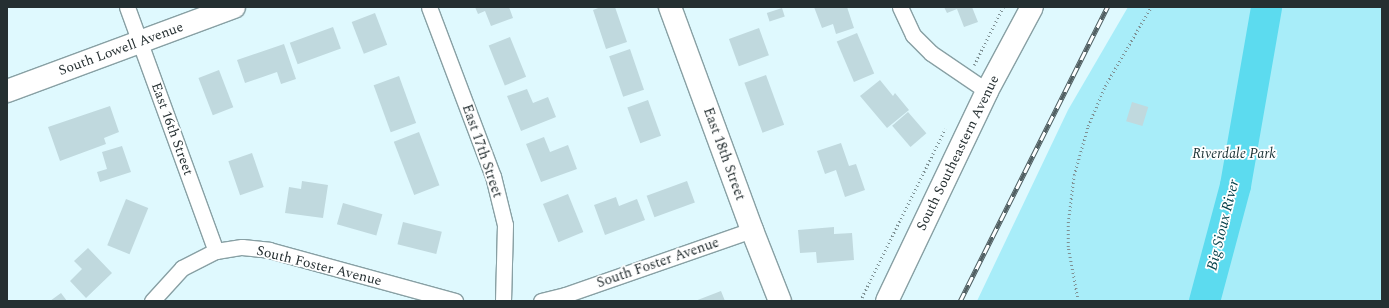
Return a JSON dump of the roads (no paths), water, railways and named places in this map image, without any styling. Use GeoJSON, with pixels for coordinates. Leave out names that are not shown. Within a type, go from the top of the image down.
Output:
{"type":"FeatureCollection","features":[{"type":"Feature","properties":{"kind":"street","name":"East 16th Street"},"geometry":{"type":"LineString","coordinates":[[128,7],[216,251]]}},
{"type":"Feature","properties":{"kind":"street","name":"South Lowell Avenue"},"geometry":{"type":"LineString","coordinates":[[7,90],[234,7]]}},
{"type":"Feature","properties":{"kind":"street","name":"East 17th Street"},"geometry":{"type":"LineString","coordinates":[[429,7],[493,176],[505,225],[503,301]]}},
{"type":"Feature","properties":{"kind":"street","name":"East 18th Street"},"geometry":{"type":"LineString","coordinates":[[670,7],[752,230],[780,301]]}},
{"type":"Feature","properties":{"kind":"street"},"geometry":{"type":"LineString","coordinates":[[900,7],[913,36],[930,53],[987,91]]}},
{"type":"Feature","properties":{"kind":"street","name":"South Southeastern Avenue"},"geometry":{"type":"LineString","coordinates":[[887,301],[987,91],[1032,7]]}},
{"type":"Feature","properties":{"kind":"street","name":"South Foster Avenue"},"geometry":{"type":"LineString","coordinates":[[541,301],[565,295],[752,230]]}},
{"type":"Feature","properties":{"kind":"street","name":"South Foster Avenue"},"geometry":{"type":"LineString","coordinates":[[152,301],[182,268],[216,251],[242,247],[269,250],[455,301]]}},
{"type":"Feature","properties":{"kind":"waterway","name":"Big Sioux River"},"geometry":{"type":"LineString","coordinates":[[1204,301],[1235,185],[1266,7]]}},
{"type":"Feature","properties":{"kind":"railway"},"geometry":{"type":"LineString","coordinates":[[960,301],[1107,7]]}},
{"type":"Feature","properties":{"kind":"park label","name":"Riverdale Park"},"geometry":{"type":"Point","coordinates":[1234,154]}}]}
